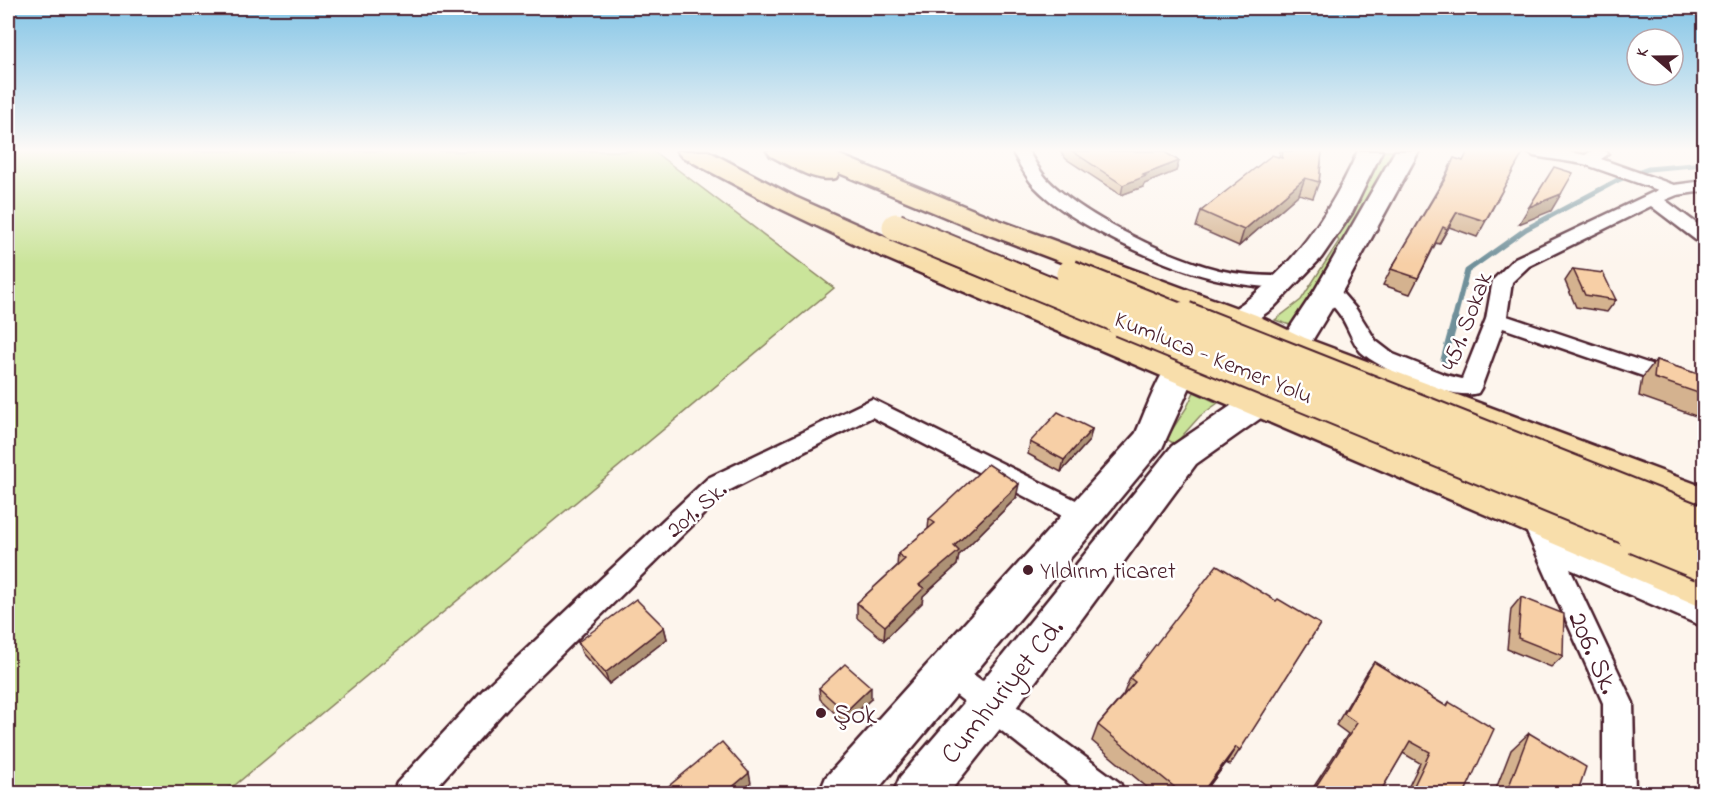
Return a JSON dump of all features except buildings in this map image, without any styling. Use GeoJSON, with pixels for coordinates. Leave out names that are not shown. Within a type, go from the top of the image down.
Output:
{"type":"FeatureCollection","features":[{"type":"Feature","properties":{"kind":"highway"},"geometry":{"type":"LineString","coordinates":[[760,188],[791,205],[930,267],[1256,405],[1540,533],[1704,591]]}},
{"type":"Feature","properties":{"kind":"highway","name":"Kumluca - Kemer Yolu"},"geometry":{"type":"LineString","coordinates":[[799,188],[905,220],[1704,525]]}},
{"type":"Feature","properties":{"kind":"highway","name":"Kumluca - Kemer Yolu"},"geometry":{"type":"LineString","coordinates":[[847,188],[905,220],[1704,559]]}},
{"type":"Feature","properties":{"kind":"highway","name":"Kumluca - Kemer Yolu"},"geometry":{"type":"LineString","coordinates":[[903,188],[1172,296],[1241,317],[1274,332],[1294,345],[1704,502]]}},
{"type":"Feature","properties":{"kind":"main road","name":"Cumhuriyet Cd."},"geometry":{"type":"LineString","coordinates":[[917,794],[991,705],[1167,447],[1179,372],[1196,350],[1262,303],[1306,260],[1354,188]]}},
{"type":"Feature","properties":{"kind":"main road"},"geometry":{"type":"LineString","coordinates":[[1256,405],[1329,290],[1386,188]]}},
{"type":"Feature","properties":{"kind":"main road","name":"Cumhuriyet Cd."},"geometry":{"type":"LineString","coordinates":[[843,794],[1083,515],[1167,447],[1256,405]]}},
{"type":"Feature","properties":{"kind":"street"},"geometry":{"type":"LineString","coordinates":[[1047,188],[1087,219],[1170,261],[1219,276],[1263,282],[1283,282]]}},
{"type":"Feature","properties":{"kind":"street"},"geometry":{"type":"LineString","coordinates":[[1668,188],[1673,190]]}},
{"type":"Feature","properties":{"kind":"street","name":"451. Sokak"},"geometry":{"type":"LineString","coordinates":[[1329,290],[1349,313],[1368,346],[1385,359],[1441,382],[1470,388],[1496,319],[1503,280],[1522,262],[1652,199],[1673,190],[1686,188]]}},
{"type":"Feature","properties":{"kind":"street"},"geometry":{"type":"LineString","coordinates":[[1652,199],[1704,237]]}},
{"type":"Feature","properties":{"kind":"street"},"geometry":{"type":"LineString","coordinates":[[1496,319],[1704,390]]}},
{"type":"Feature","properties":{"kind":"street","name":"201. Sk."},"geometry":{"type":"LineString","coordinates":[[408,794],[496,698],[717,485],[872,407],[1083,515]]}},
{"type":"Feature","properties":{"kind":"street"},"geometry":{"type":"LineString","coordinates":[[1540,533],[1704,615]]}},
{"type":"Feature","properties":{"kind":"street","name":"206. Sk."},"geometry":{"type":"LineString","coordinates":[[1540,533],[1618,703],[1619,794]]}},
{"type":"Feature","properties":{"kind":"street"},"geometry":{"type":"LineString","coordinates":[[948,672],[1109,794]]}},
{"type":"Feature","properties":{"kind":"green space"},"geometry":{"type":"Polygon","coordinates":[[[8,188],[702,188],[834,288],[235,785],[213,794],[8,793],[8,188]]]}},
{"type":"Feature","properties":{"kind":"green space"},"geometry":{"type":"Polygon","coordinates":[[[1365,188],[1377,188],[1293,326],[1275,320],[1301,300],[1339,241],[1337,238],[1365,188]]]}},
{"type":"Feature","properties":{"kind":"green space"},"geometry":{"type":"Polygon","coordinates":[[[1194,392],[1218,403],[1200,416],[1175,444],[1166,439],[1194,392]]]}},
{"type":"Feature","properties":{"kind":"waterway"},"geometry":{"type":"LineString","coordinates":[[1454,321],[1467,271],[1526,229],[1602,188]]}},
{"type":"Feature","properties":{"kind":"waterway"},"geometry":{"type":"LineString","coordinates":[[1444,360],[1455,319]]}},
{"type":"Feature","properties":{"kind":"place","name":"Yıldırım ticaret"},"geometry":{"type":"Point","coordinates":[1028,570]}},
{"type":"Feature","properties":{"kind":"place","name":"Şok"},"geometry":{"type":"Point","coordinates":[821,713]}}]}
